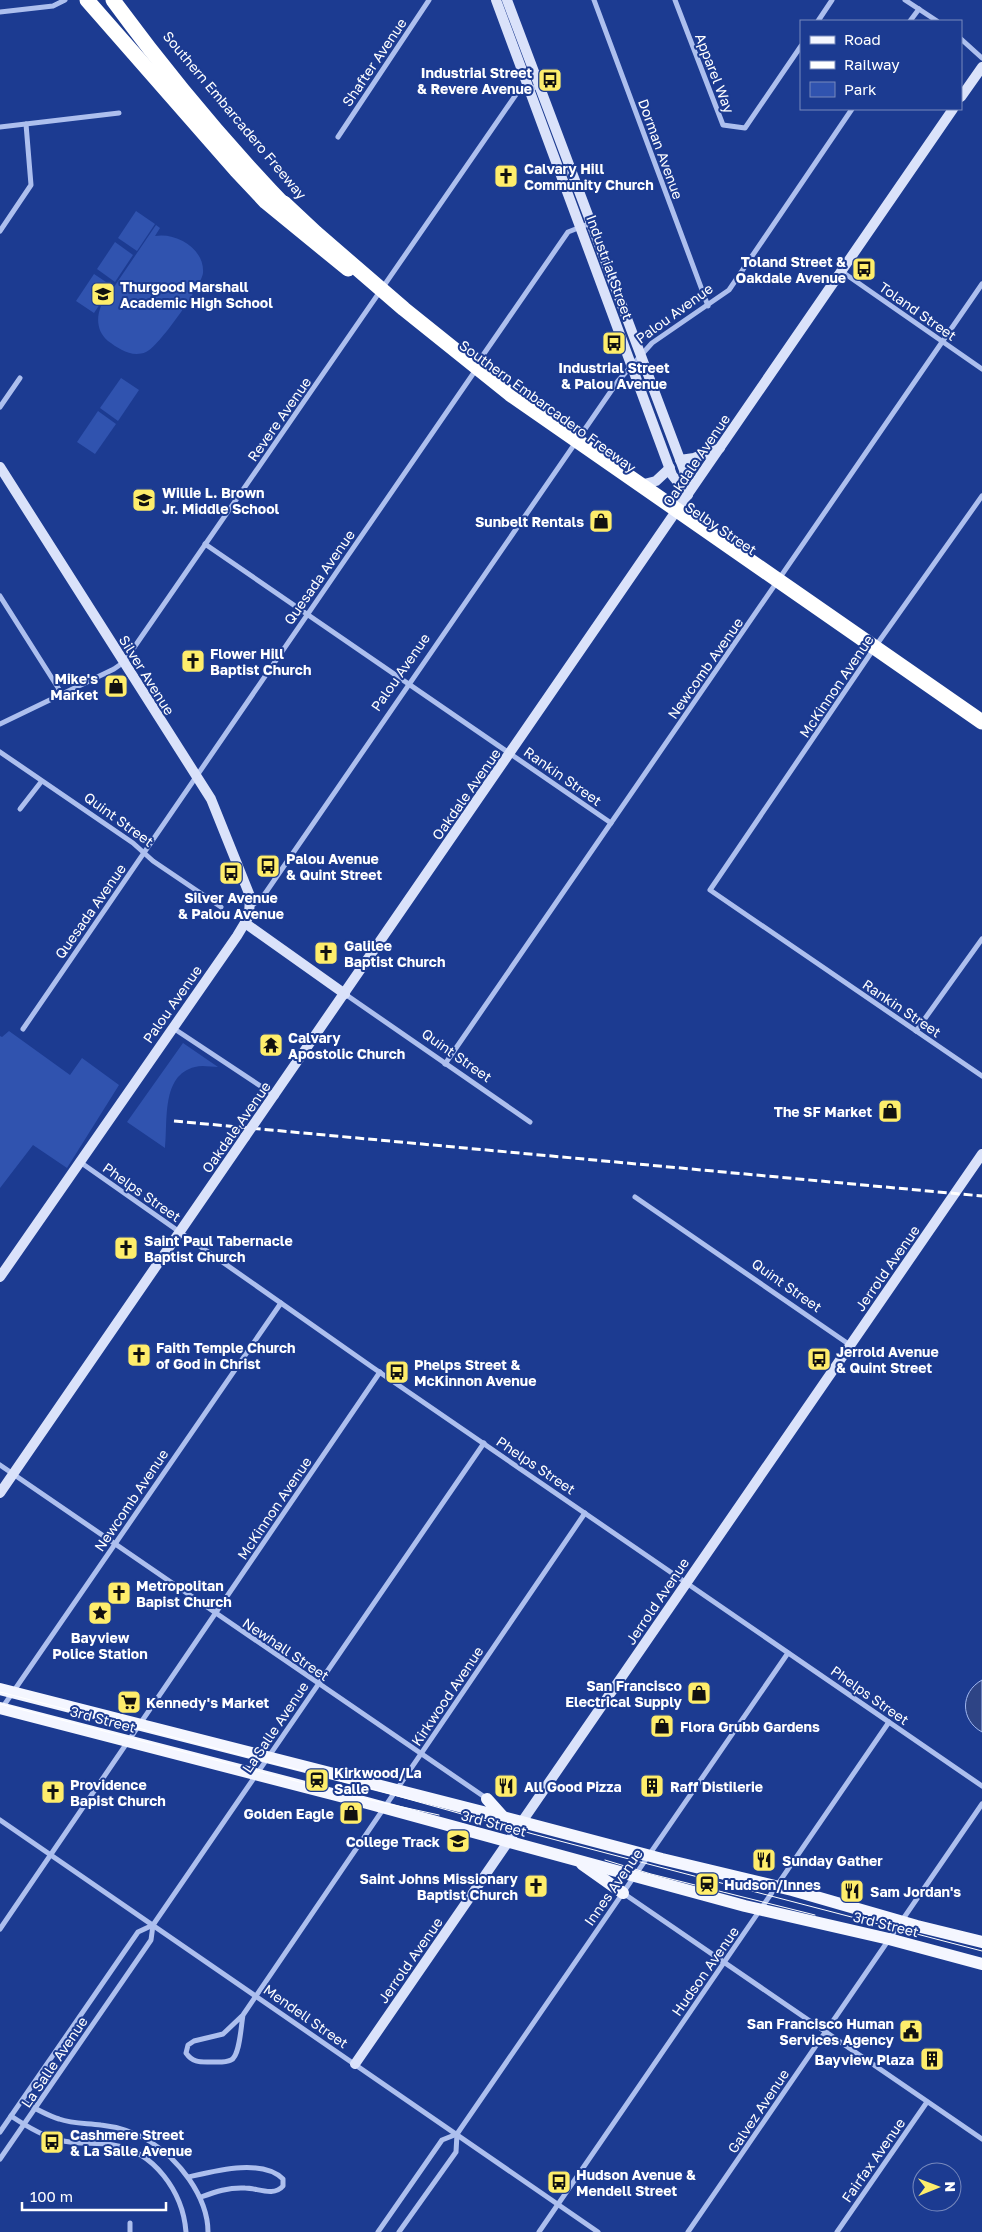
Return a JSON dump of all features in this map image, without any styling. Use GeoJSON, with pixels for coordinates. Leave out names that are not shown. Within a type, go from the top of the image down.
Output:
{"type":"FeatureCollection","features":[{"type":"Feature","properties":{"kind":"highway"},"geometry":{"type":"LineString","coordinates":[[87,0],[266,202],[367,283]]}},
{"type":"Feature","properties":{"kind":"highway"},"geometry":{"type":"LineString","coordinates":[[95,0],[236,162],[253,179],[284,202]]}},
{"type":"Feature","properties":{"kind":"highway","name":"Southern Embarcadero Freeway"},"geometry":{"type":"LineString","coordinates":[[113,0],[170,74],[239,157],[303,224],[436,343],[507,399],[982,728]]}},
{"type":"Feature","properties":{"kind":"highway","name":"Southern Embarcadero Freeway"},"geometry":{"type":"LineString","coordinates":[[123,0],[168,61],[261,171],[284,202],[391,298],[510,394],[982,723]]}},
{"type":"Feature","properties":{"kind":"main road","name":"3rd Street"},"geometry":{"type":"LineString","coordinates":[[6,1691],[776,1887],[982,1942]]}},
{"type":"Feature","properties":{"kind":"main road","name":"3rd Street"},"geometry":{"type":"LineString","coordinates":[[0,1709],[256,1774],[761,1910],[889,1939],[982,1964]]}},
{"type":"Feature","properties":{"kind":"main road"},"geometry":{"type":"LineString","coordinates":[[486,1799],[504,1818]]}},
{"type":"Feature","properties":{"kind":"main road"},"geometry":{"type":"LineString","coordinates":[[574,1859],[623,1893]]}},
{"type":"Feature","properties":{"kind":"street"},"geometry":{"type":"LineString","coordinates":[[0,12],[53,6],[65,0]]}},
{"type":"Feature","properties":{"kind":"street","name":"Shafter Avenue"},"geometry":{"type":"LineString","coordinates":[[338,137],[429,0]]}},
{"type":"Feature","properties":{"kind":"street","name":"Industrial Street"},"geometry":{"type":"LineString","coordinates":[[496,0],[534,87],[586,225],[640,354],[680,460],[688,495]]}},
{"type":"Feature","properties":{"kind":"street","name":"Industrial Street"},"geometry":{"type":"LineString","coordinates":[[507,0],[534,87]]}},
{"type":"Feature","properties":{"kind":"street","name":"Dorman Avenue"},"geometry":{"type":"LineString","coordinates":[[594,0],[708,306]]}},
{"type":"Feature","properties":{"kind":"street","name":"Apparel Way"},"geometry":{"type":"LineString","coordinates":[[675,0],[723,125],[745,128],[800,47]]}},
{"type":"Feature","properties":{"kind":"street"},"geometry":{"type":"LineString","coordinates":[[819,20],[832,0]]}},
{"type":"Feature","properties":{"kind":"street"},"geometry":{"type":"LineString","coordinates":[[905,0],[936,20]]}},
{"type":"Feature","properties":{"kind":"street"},"geometry":{"type":"LineString","coordinates":[[911,20],[919,9]]}},
{"type":"Feature","properties":{"kind":"street"},"geometry":{"type":"LineString","coordinates":[[962,39],[982,58]]}},
{"type":"Feature","properties":{"kind":"street"},"geometry":{"type":"LineString","coordinates":[[962,97],[982,67]]}},
{"type":"Feature","properties":{"kind":"street","name":"Revere Avenue"},"geometry":{"type":"LineString","coordinates":[[0,724],[124,662],[517,93],[534,87]]}},
{"type":"Feature","properties":{"kind":"street","name":"Palou Avenue"},"geometry":{"type":"LineString","coordinates":[[0,1277],[245,922],[250,906],[262,898],[408,683],[618,381],[640,354],[652,343],[729,290],[851,110]]}},
{"type":"Feature","properties":{"kind":"street","name":"Oakdale Avenue"},"geometry":{"type":"LineString","coordinates":[[0,1493],[511,754],[952,110]]}},
{"type":"Feature","properties":{"kind":"street"},"geometry":{"type":"LineString","coordinates":[[0,127],[119,114]]}},
{"type":"Feature","properties":{"kind":"street"},"geometry":{"type":"LineString","coordinates":[[0,231],[32,185],[26,124]]}},
{"type":"Feature","properties":{"kind":"street","name":"Industrial Street"},"geometry":{"type":"LineString","coordinates":[[586,225],[632,364],[672,475],[688,495]]}},
{"type":"Feature","properties":{"kind":"street","name":"Quesada Avenue"},"geometry":{"type":"LineString","coordinates":[[23,1029],[197,778],[307,613],[475,371],[481,358],[568,232],[586,225]]}},
{"type":"Feature","properties":{"kind":"street","name":"Toland Street"},"geometry":{"type":"LineString","coordinates":[[841,271],[982,369]]}},
{"type":"Feature","properties":{"kind":"street","name":"Newcomb Avenue"},"geometry":{"type":"LineString","coordinates":[[445,1064],[982,284]]}},
{"type":"Feature","properties":{"kind":"street","name":"Selby Street"},"geometry":{"type":"LineString","coordinates":[[381,292],[475,371],[982,723]]}},
{"type":"Feature","properties":{"kind":"street"},"geometry":{"type":"LineString","coordinates":[[0,407],[20,378]]}},
{"type":"Feature","properties":{"kind":"street"},"geometry":{"type":"LineString","coordinates":[[680,460],[694,458],[721,447]]}},
{"type":"Feature","properties":{"kind":"street","name":"Silver Avenue"},"geometry":{"type":"LineString","coordinates":[[0,468],[211,799],[247,889],[250,906]]}},
{"type":"Feature","properties":{"kind":"street"},"geometry":{"type":"LineString","coordinates":[[639,486],[656,481],[670,468]]}},
{"type":"Feature","properties":{"kind":"street","name":"McKinnon Avenue"},"geometry":{"type":"LineString","coordinates":[[710,890],[875,648],[982,496]]}},
{"type":"Feature","properties":{"kind":"street","name":"Rankin Street"},"geometry":{"type":"LineString","coordinates":[[206,544],[611,823]]}},
{"type":"Feature","properties":{"kind":"street"},"geometry":{"type":"LineString","coordinates":[[0,596],[62,694]]}},
{"type":"Feature","properties":{"kind":"street","name":"Quint Street"},"geometry":{"type":"LineString","coordinates":[[0,752],[221,907]]}},
{"type":"Feature","properties":{"kind":"street"},"geometry":{"type":"LineString","coordinates":[[20,809],[41,782]]}},
{"type":"Feature","properties":{"kind":"street","name":"Rankin Street"},"geometry":{"type":"LineString","coordinates":[[710,890],[982,1076]]}},
{"type":"Feature","properties":{"kind":"street","name":"Quint Street"},"geometry":{"type":"LineString","coordinates":[[245,922],[530,1122]]}},
{"type":"Feature","properties":{"kind":"street"},"geometry":{"type":"LineString","coordinates":[[916,1031],[982,939]]}},
{"type":"Feature","properties":{"kind":"street"},"geometry":{"type":"LineString","coordinates":[[173,1028],[274,1095]]}},
{"type":"Feature","properties":{"kind":"street","name":"Jerrold Avenue"},"geometry":{"type":"LineString","coordinates":[[355,2064],[982,1154]]}},
{"type":"Feature","properties":{"kind":"street","name":"Phelps Street"},"geometry":{"type":"LineString","coordinates":[[79,1161],[380,1372],[982,1786]]}},
{"type":"Feature","properties":{"kind":"street","name":"Quint Street"},"geometry":{"type":"LineString","coordinates":[[635,1196],[850,1345]]}},
{"type":"Feature","properties":{"kind":"street","name":"Newcomb Avenue"},"geometry":{"type":"LineString","coordinates":[[0,1709],[6,1691],[115,1544],[281,1303]]}},
{"type":"Feature","properties":{"kind":"street","name":"McKinnon Avenue"},"geometry":{"type":"LineString","coordinates":[[0,1929],[380,1372]]}},
{"type":"Feature","properties":{"kind":"street","name":"La Salle Avenue"},"geometry":{"type":"LineString","coordinates":[[0,2132],[138,1932],[152,1925],[484,1443]]}},
{"type":"Feature","properties":{"kind":"street","name":"Newhall Street"},"geometry":{"type":"LineString","coordinates":[[0,1465],[486,1799]]}},
{"type":"Feature","properties":{"kind":"street","name":"Kirkwood Avenue"},"geometry":{"type":"LineString","coordinates":[[243,2015],[237,2052],[234,2058],[221,2062],[198,2062],[191,2060],[186,2053],[188,2045],[194,2041],[223,2034],[243,2015],[585,1513]]}},
{"type":"Feature","properties":{"kind":"street","name":"Innes Avenue"},"geometry":{"type":"LineString","coordinates":[[400,2232],[456,2152],[457,2134],[788,1653]]}},
{"type":"Feature","properties":{"kind":"street","name":"Hudson Avenue"},"geometry":{"type":"LineString","coordinates":[[539,2232],[889,1722]]}},
{"type":"Feature","properties":{"kind":"street","name":"Galvez Avenue"},"geometry":{"type":"LineString","coordinates":[[688,2232],[982,1804]]}},
{"type":"Feature","properties":{"kind":"street","name":"Mendell Street"},"geometry":{"type":"LineString","coordinates":[[0,1820],[598,2232]]}},
{"type":"Feature","properties":{"kind":"street"},"geometry":{"type":"LineString","coordinates":[[623,1893],[725,1961],[982,2140]]}},
{"type":"Feature","properties":{"kind":"street","name":"La Salle Avenue"},"geometry":{"type":"LineString","coordinates":[[0,2159],[151,1940],[152,1925]]}},
{"type":"Feature","properties":{"kind":"street"},"geometry":{"type":"LineString","coordinates":[[22,2101],[61,2120],[115,2127],[151,2141],[188,2177],[201,2197],[208,2222],[208,2232]]}},
{"type":"Feature","properties":{"kind":"street","name":"Fairfax Avenue"},"geometry":{"type":"LineString","coordinates":[[837,2232],[927,2102]]}},
{"type":"Feature","properties":{"kind":"street"},"geometry":{"type":"LineString","coordinates":[[11,2116],[24,2125],[57,2140],[128,2148],[142,2157],[156,2167],[175,2191],[182,2206],[186,2232]]}},
{"type":"Feature","properties":{"kind":"street","name":"Innes Avenue"},"geometry":{"type":"LineString","coordinates":[[378,2232],[442,2140],[457,2134]]}},
{"type":"Feature","properties":{"kind":"street"},"geometry":{"type":"LineString","coordinates":[[188,2177],[212,2171],[249,2168],[278,2174],[284,2180],[283,2186],[279,2191],[273,2192],[243,2187],[222,2190],[201,2197]]}},
{"type":"Feature","properties":{"kind":"street"},"geometry":{"type":"LineString","coordinates":[[130,2223],[130,2232]]}},
{"type":"Feature","properties":{"kind":"green space"},"geometry":{"type":"Polygon","coordinates":[[[136,211],[155,224],[137,251],[118,238],[136,211]]]}},
{"type":"Feature","properties":{"kind":"green space"},"geometry":{"type":"Polygon","coordinates":[[[156,225],[160,228],[155,236],[172,237],[188,244],[194,250],[202,264],[203,273],[188,302],[160,340],[146,352],[136,354],[126,352],[104,337],[98,325],[98,315],[101,306],[156,225]]]}},
{"type":"Feature","properties":{"kind":"green space"},"geometry":{"type":"Polygon","coordinates":[[[115,242],[133,255],[115,282],[97,269],[115,242]]]}},
{"type":"Feature","properties":{"kind":"green space"},"geometry":{"type":"Polygon","coordinates":[[[94,274],[112,286],[94,313],[76,301],[94,274]]]}},
{"type":"Feature","properties":{"kind":"green space"},"geometry":{"type":"Polygon","coordinates":[[[121,378],[139,390],[118,421],[100,408],[121,378]]]}},
{"type":"Feature","properties":{"kind":"green space"},"geometry":{"type":"Polygon","coordinates":[[[98,411],[116,424],[95,454],[77,442],[98,411]]]}},
{"type":"Feature","properties":{"kind":"green space"},"geometry":{"type":"Polygon","coordinates":[[[9,1031],[70,1075],[82,1058],[119,1085],[67,1168],[33,1145],[0,1188],[0,1036],[2,1037],[9,1031]]]}},
{"type":"Feature","properties":{"kind":"green space"},"geometry":{"type":"Polygon","coordinates":[[[183,1043],[218,1067],[195,1067],[184,1072],[176,1079],[168,1100],[165,1148],[127,1122],[183,1043]]]}},
{"type":"Feature","properties":{"kind":"shaded area"},"geometry":{"type":"Polygon","coordinates":[[[982,1680],[982,1732],[970,1720],[966,1706],[970,1691],[982,1680]]]}},
{"type":"Feature","properties":{"kind":"tram line"},"geometry":{"type":"LineString","coordinates":[[0,1692],[982,1951]]}},
{"type":"Feature","properties":{"kind":"tram line"},"geometry":{"type":"LineString","coordinates":[[0,1704],[357,1797],[439,1815]]}},
{"type":"Feature","properties":{"kind":"tram line"},"geometry":{"type":"LineString","coordinates":[[605,1860],[651,1874],[815,1915]]}},
{"type":"Feature","properties":{"kind":"railway"},"geometry":{"type":"LineString","coordinates":[[174,1121],[982,1196]]}},
{"type":"Feature","properties":{"kind":"place","name":"Industrial Street & Revere Avenue"},"geometry":{"type":"Point","coordinates":[550,80]}},
{"type":"Feature","properties":{"kind":"place","name":"Calvary Hill Community Church"},"geometry":{"type":"Point","coordinates":[506,176]}},
{"type":"Feature","properties":{"kind":"place","name":"Toland Street & Oakdale Avenue"},"geometry":{"type":"Point","coordinates":[864,269]}},
{"type":"Feature","properties":{"kind":"place","name":"Thurgood Marshall Academic High School"},"geometry":{"type":"Point","coordinates":[103,294]}},
{"type":"Feature","properties":{"kind":"place","name":"Industrial Street & Palou Avenue"},"geometry":{"type":"Point","coordinates":[614,343]}},
{"type":"Feature","properties":{"kind":"place","name":"Willie L. Brown Jr. Middle School"},"geometry":{"type":"Point","coordinates":[144,500]}},
{"type":"Feature","properties":{"kind":"place","name":"Sunbelt Rentals"},"geometry":{"type":"Point","coordinates":[601,521]}},
{"type":"Feature","properties":{"kind":"place","name":"Flower Hill Baptist Church"},"geometry":{"type":"Point","coordinates":[193,661]}},
{"type":"Feature","properties":{"kind":"place","name":"Mike's Market"},"geometry":{"type":"Point","coordinates":[116,686]}},
{"type":"Feature","properties":{"kind":"place","name":"Palou Avenue & Quint Street"},"geometry":{"type":"Point","coordinates":[268,866]}},
{"type":"Feature","properties":{"kind":"place","name":"Silver Avenue & Palou Avenue"},"geometry":{"type":"Point","coordinates":[231,873]}},
{"type":"Feature","properties":{"kind":"place","name":"Galilee Baptist Church"},"geometry":{"type":"Point","coordinates":[326,953]}},
{"type":"Feature","properties":{"kind":"place","name":"Calvary Apostolic Church"},"geometry":{"type":"Point","coordinates":[271,1045]}},
{"type":"Feature","properties":{"kind":"place","name":"The SF Market"},"geometry":{"type":"Point","coordinates":[890,1111]}},
{"type":"Feature","properties":{"kind":"place","name":"Saint Paul Tabernacle Baptist Church"},"geometry":{"type":"Point","coordinates":[126,1248]}},
{"type":"Feature","properties":{"kind":"place","name":"Faith Temple Church of God in Christ"},"geometry":{"type":"Point","coordinates":[139,1355]}},
{"type":"Feature","properties":{"kind":"place","name":"Jerrold Avenue & Quint Street"},"geometry":{"type":"Point","coordinates":[819,1359]}},
{"type":"Feature","properties":{"kind":"place","name":"Phelps Street & McKinnon Avenue"},"geometry":{"type":"Point","coordinates":[397,1372]}},
{"type":"Feature","properties":{"kind":"place","name":"Metropolitan Bapist Church"},"geometry":{"type":"Point","coordinates":[119,1593]}},
{"type":"Feature","properties":{"kind":"place","name":"Bayview Police Station"},"geometry":{"type":"Point","coordinates":[100,1613]}},
{"type":"Feature","properties":{"kind":"place","name":"San Francisco Electrical Supply"},"geometry":{"type":"Point","coordinates":[699,1693]}},
{"type":"Feature","properties":{"kind":"place","name":"Kennedy's Market"},"geometry":{"type":"Point","coordinates":[129,1702]}},
{"type":"Feature","properties":{"kind":"place","name":"Flora Grubb Gardens"},"geometry":{"type":"Point","coordinates":[662,1726]}},
{"type":"Feature","properties":{"kind":"place","name":"Kirkwood/La Salle"},"geometry":{"type":"Point","coordinates":[317,1780]}},
{"type":"Feature","properties":{"kind":"place","name":"All Good Pizza"},"geometry":{"type":"Point","coordinates":[506,1786]}},
{"type":"Feature","properties":{"kind":"place","name":"Raff Distilerie"},"geometry":{"type":"Point","coordinates":[652,1786]}},
{"type":"Feature","properties":{"kind":"place","name":"Providence Bapist Church"},"geometry":{"type":"Point","coordinates":[53,1792]}},
{"type":"Feature","properties":{"kind":"place","name":"Golden Eagle"},"geometry":{"type":"Point","coordinates":[351,1813]}},
{"type":"Feature","properties":{"kind":"place","name":"College Track"},"geometry":{"type":"Point","coordinates":[458,1841]}},
{"type":"Feature","properties":{"kind":"place","name":"Sunday Gather"},"geometry":{"type":"Point","coordinates":[764,1860]}},
{"type":"Feature","properties":{"kind":"place","name":"Hudson/Innes"},"geometry":{"type":"Point","coordinates":[707,1884]}},
{"type":"Feature","properties":{"kind":"place","name":"Saint Johns Missionary Baptist Church"},"geometry":{"type":"Point","coordinates":[536,1886]}},
{"type":"Feature","properties":{"kind":"place","name":"Sam Jordan's"},"geometry":{"type":"Point","coordinates":[852,1891]}},
{"type":"Feature","properties":{"kind":"place","name":"San Francisco Human Services Agency"},"geometry":{"type":"Point","coordinates":[911,2031]}},
{"type":"Feature","properties":{"kind":"place","name":"Bayview Plaza"},"geometry":{"type":"Point","coordinates":[932,2059]}},
{"type":"Feature","properties":{"kind":"place","name":"Cashmere Street & La Salle Avenue"},"geometry":{"type":"Point","coordinates":[52,2142]}},
{"type":"Feature","properties":{"kind":"place","name":"Hudson Avenue & Mendell Street"},"geometry":{"type":"Point","coordinates":[559,2182]}}]}
